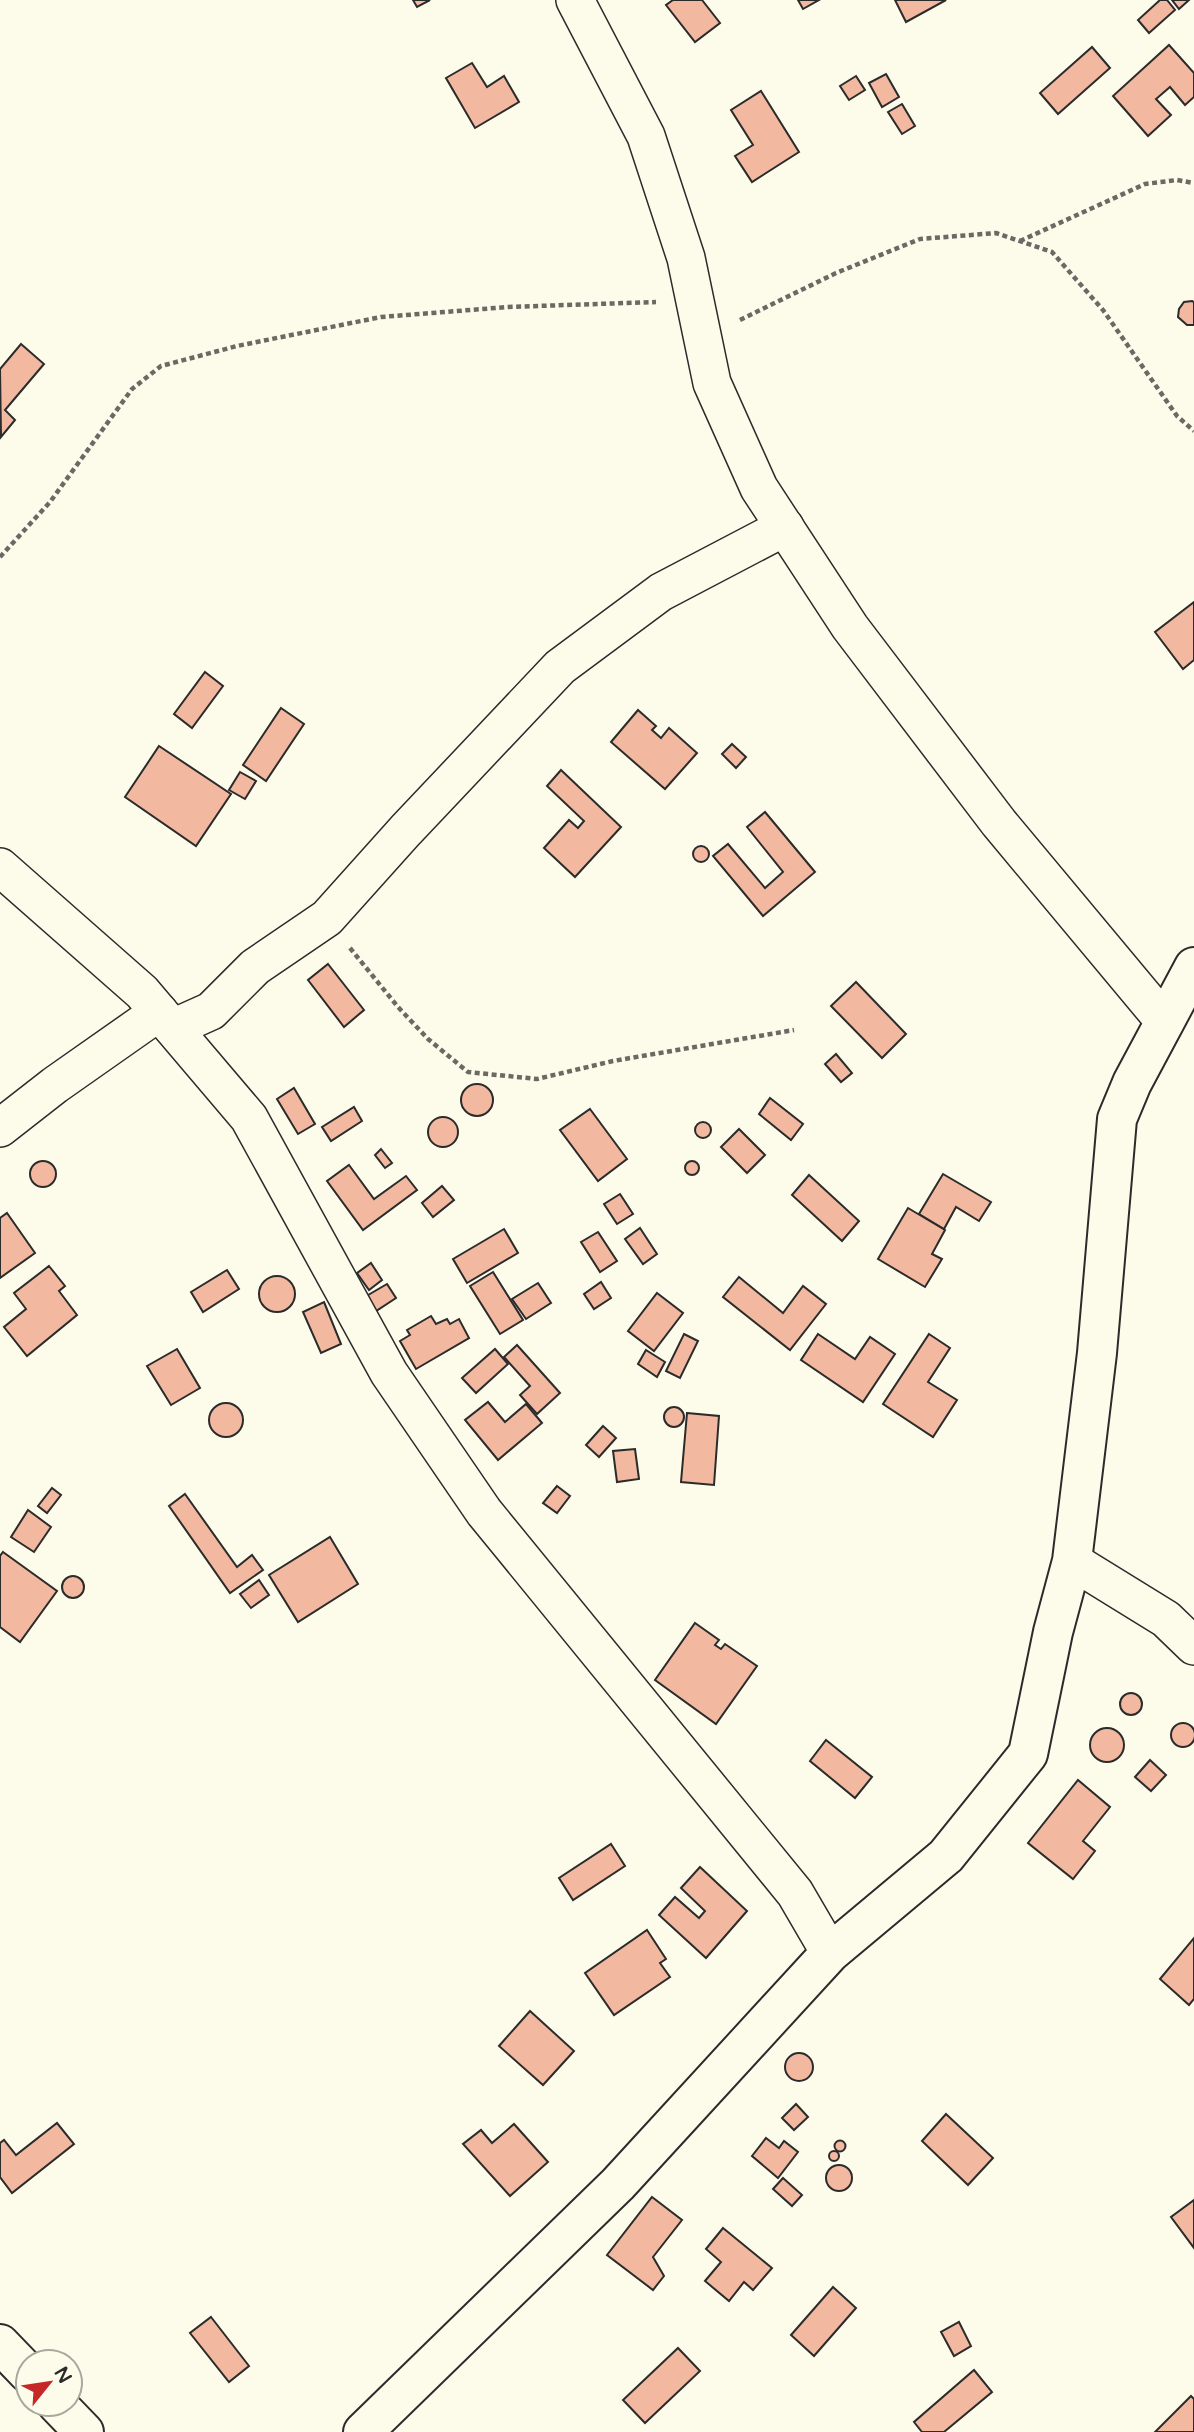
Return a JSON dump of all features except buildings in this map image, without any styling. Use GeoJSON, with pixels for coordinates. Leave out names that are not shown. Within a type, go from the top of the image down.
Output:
{"type":"FeatureCollection","features":[{"type":"Feature","properties":{"kind":"main road"},"geometry":{"type":"LineString","coordinates":[[363,2432],[618,2184],[830,1953],[946,1856],[1028,1754],[1053,1632],[1072,1561],[1097,1353],[1117,1119],[1132,1083],[1194,967]]}},
{"type":"Feature","properties":{"kind":"main road"},"geometry":{"type":"LineString","coordinates":[[0,2344],[14,2358]]}},
{"type":"Feature","properties":{"kind":"main road"},"geometry":{"type":"LineString","coordinates":[[70,2418],[83,2432]]}},
{"type":"Feature","properties":{"kind":"street"},"geometry":{"type":"LineString","coordinates":[[575,0],[646,136],[686,258],[712,383],[759,488],[850,627],[999,822],[1165,1022]]}},
{"type":"Feature","properties":{"kind":"street"},"geometry":{"type":"LineString","coordinates":[[0,1128],[55,1085],[166,1020],[211,1011],[255,967],[327,918],[560,667],[661,592],[785,527]]}},
{"type":"Feature","properties":{"kind":"street"},"geometry":{"type":"LineString","coordinates":[[0,867],[142,992],[249,1118],[389,1373],[484,1512],[795,1893],[830,1953]]}},
{"type":"Feature","properties":{"kind":"street"},"geometry":{"type":"LineString","coordinates":[[1072,1561],[1166,1619],[1194,1646]]}},
{"type":"Feature","properties":{"kind":"path"},"geometry":{"type":"LineString","coordinates":[[1020,241],[1145,184],[1177,180],[1194,183]]}},
{"type":"Feature","properties":{"kind":"path"},"geometry":{"type":"LineString","coordinates":[[703,338],[836,273],[920,239],[996,233],[1052,252],[1103,310],[1177,416],[1194,431]]}},
{"type":"Feature","properties":{"kind":"path"},"geometry":{"type":"LineString","coordinates":[[0,557],[50,502],[132,389],[161,366],[237,346],[381,317],[508,307],[695,301]]}},
{"type":"Feature","properties":{"kind":"path"},"geometry":{"type":"LineString","coordinates":[[327,918],[398,1007],[428,1039],[468,1072],[537,1079],[613,1061],[794,1030]]}}]}
